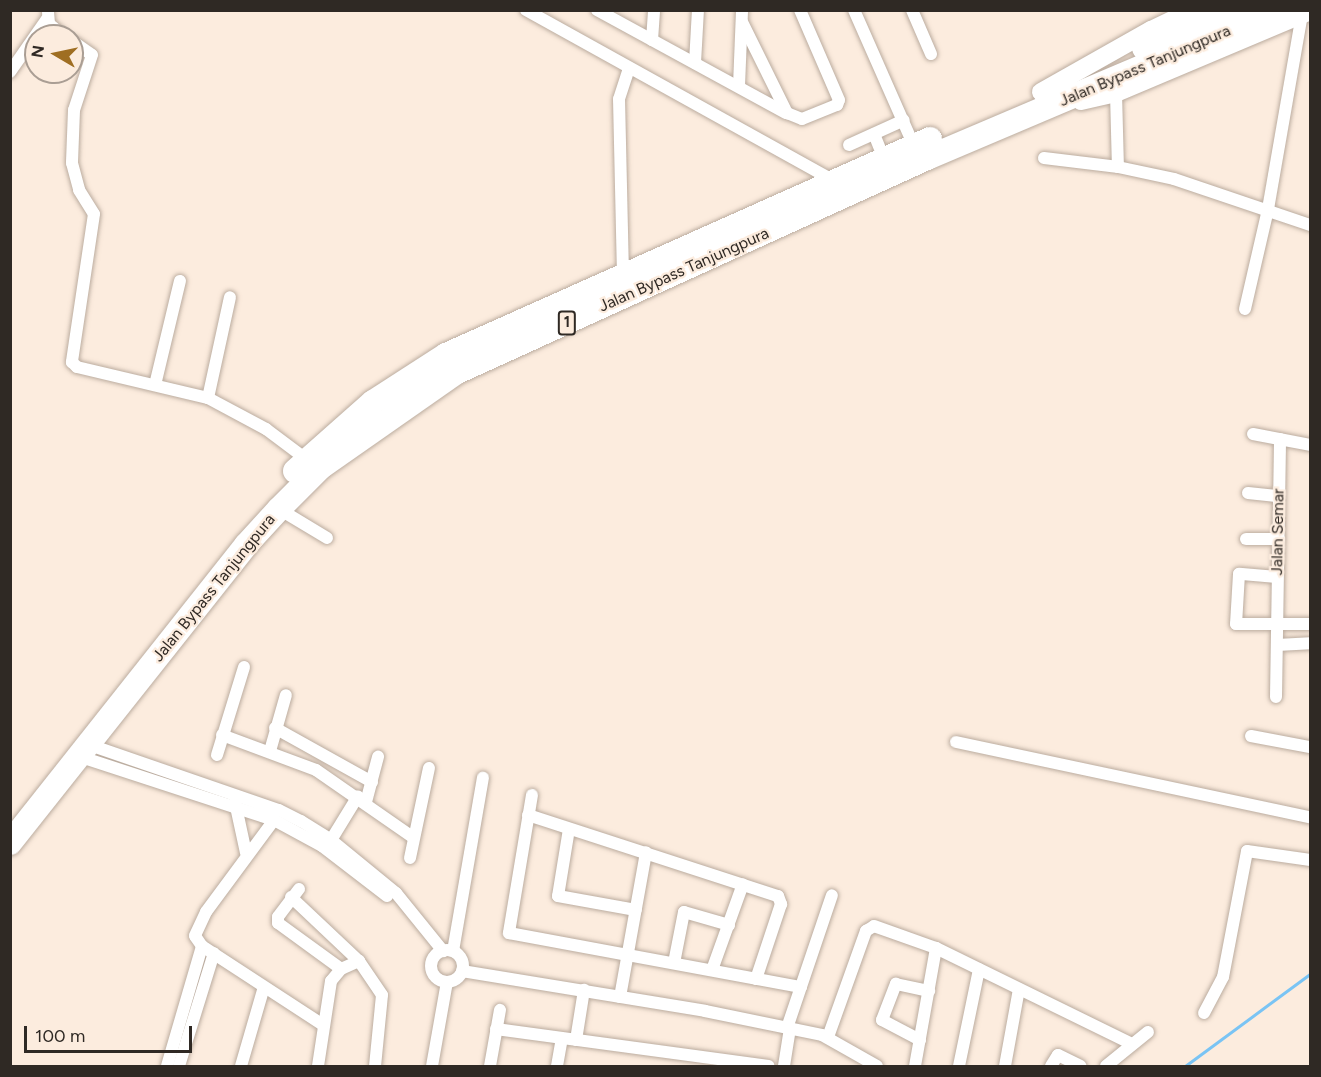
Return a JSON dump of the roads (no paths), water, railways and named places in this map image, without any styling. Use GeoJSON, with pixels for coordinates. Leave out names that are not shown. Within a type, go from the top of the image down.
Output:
{"type":"FeatureCollection","features":[{"type":"Feature","properties":{"kind":"highway","name":"Jalan Bypass Tanjungpura"},"geometry":{"type":"LineString","coordinates":[[10,843],[279,509],[321,467],[456,373],[1232,10]]}},
{"type":"Feature","properties":{"kind":"highway","name":"Jalan Bypass Tanjungpura"},"geometry":{"type":"LineString","coordinates":[[10,818],[236,531],[306,459],[373,402],[446,355],[914,146],[1044,99],[1275,10]]}},
{"type":"Feature","properties":{"kind":"street"},"geometry":{"type":"LineString","coordinates":[[526,10],[837,182]]}},
{"type":"Feature","properties":{"kind":"street"},"geometry":{"type":"LineString","coordinates":[[597,10],[611,14],[652,40],[787,113],[806,118],[839,100],[800,10]]}},
{"type":"Feature","properties":{"kind":"street"},"geometry":{"type":"LineString","coordinates":[[652,40],[654,10]]}},
{"type":"Feature","properties":{"kind":"street"},"geometry":{"type":"LineString","coordinates":[[695,63],[698,10]]}},
{"type":"Feature","properties":{"kind":"street"},"geometry":{"type":"LineString","coordinates":[[854,10],[914,146]]}},
{"type":"Feature","properties":{"kind":"street"},"geometry":{"type":"LineString","coordinates":[[912,10],[931,54]]}},
{"type":"Feature","properties":{"kind":"street","name":"Jalan Bypass Tanjungpura"},"geometry":{"type":"LineString","coordinates":[[1044,99],[1151,30],[1193,10]]}},
{"type":"Feature","properties":{"kind":"street"},"geometry":{"type":"LineString","coordinates":[[1245,309],[1305,38],[1306,13]]}},
{"type":"Feature","properties":{"kind":"street","name":"Jalan Bypass Tanjungpura"},"geometry":{"type":"LineString","coordinates":[[1044,99],[1116,93],[1306,13]]}},
{"type":"Feature","properties":{"kind":"street"},"geometry":{"type":"LineString","coordinates":[[10,72],[48,15]]}},
{"type":"Feature","properties":{"kind":"street"},"geometry":{"type":"LineString","coordinates":[[739,86],[742,16]]}},
{"type":"Feature","properties":{"kind":"street"},"geometry":{"type":"LineString","coordinates":[[742,16],[787,113]]}},
{"type":"Feature","properties":{"kind":"street"},"geometry":{"type":"LineString","coordinates":[[84,49],[92,55],[84,79]]}},
{"type":"Feature","properties":{"kind":"street"},"geometry":{"type":"LineString","coordinates":[[623,275],[619,99],[629,69]]}},
{"type":"Feature","properties":{"kind":"street"},"geometry":{"type":"LineString","coordinates":[[83,84],[74,110],[72,163],[79,190],[94,214],[72,362],[77,367],[208,398],[266,429],[306,459]]}},
{"type":"Feature","properties":{"kind":"street"},"geometry":{"type":"LineString","coordinates":[[1116,93],[1118,167]]}},
{"type":"Feature","properties":{"kind":"street"},"geometry":{"type":"LineString","coordinates":[[849,145],[904,120]]}},
{"type":"Feature","properties":{"kind":"street"},"geometry":{"type":"LineString","coordinates":[[874,134],[884,159]]}},
{"type":"Feature","properties":{"kind":"street"},"geometry":{"type":"LineString","coordinates":[[1044,158],[1118,167],[1174,179],[1311,225]]}},
{"type":"Feature","properties":{"kind":"street"},"geometry":{"type":"LineString","coordinates":[[155,385],[180,281]]}},
{"type":"Feature","properties":{"kind":"street"},"geometry":{"type":"LineString","coordinates":[[208,398],[230,297]]}},
{"type":"Feature","properties":{"kind":"street"},"geometry":{"type":"LineString","coordinates":[[1253,434],[1311,445]]}},
{"type":"Feature","properties":{"kind":"street","name":"Jalan Semar"},"geometry":{"type":"LineString","coordinates":[[1276,697],[1280,439]]}},
{"type":"Feature","properties":{"kind":"street"},"geometry":{"type":"LineString","coordinates":[[1248,494],[1279,496]]}},
{"type":"Feature","properties":{"kind":"street"},"geometry":{"type":"LineString","coordinates":[[279,509],[327,538]]}},
{"type":"Feature","properties":{"kind":"street"},"geometry":{"type":"LineString","coordinates":[[1246,539],[1279,539]]}},
{"type":"Feature","properties":{"kind":"street"},"geometry":{"type":"LineString","coordinates":[[1278,576],[1239,574],[1234,622],[1240,626],[1311,624]]}},
{"type":"Feature","properties":{"kind":"street"},"geometry":{"type":"LineString","coordinates":[[1276,645],[1311,644]]}},
{"type":"Feature","properties":{"kind":"street"},"geometry":{"type":"LineString","coordinates":[[217,755],[244,668]]}},
{"type":"Feature","properties":{"kind":"street"},"geometry":{"type":"LineString","coordinates":[[270,751],[286,695]]}},
{"type":"Feature","properties":{"kind":"street"},"geometry":{"type":"LineString","coordinates":[[275,728],[372,782]]}},
{"type":"Feature","properties":{"kind":"street"},"geometry":{"type":"LineString","coordinates":[[222,735],[316,770],[362,799],[414,838]]}},
{"type":"Feature","properties":{"kind":"street"},"geometry":{"type":"LineString","coordinates":[[1251,736],[1311,747]]}},
{"type":"Feature","properties":{"kind":"street"},"geometry":{"type":"LineString","coordinates":[[956,741],[1311,817]]}},
{"type":"Feature","properties":{"kind":"street"},"geometry":{"type":"LineString","coordinates":[[83,750],[235,800],[279,810],[329,844],[392,900],[444,952],[463,961],[462,971]]}},
{"type":"Feature","properties":{"kind":"street"},"geometry":{"type":"LineString","coordinates":[[329,844],[372,782],[378,757]]}},
{"type":"Feature","properties":{"kind":"street"},"geometry":{"type":"LineString","coordinates":[[410,858],[429,768]]}},
{"type":"Feature","properties":{"kind":"street"},"geometry":{"type":"LineString","coordinates":[[447,982],[437,978],[432,969],[444,952],[483,778]]}},
{"type":"Feature","properties":{"kind":"street"},"geometry":{"type":"LineString","coordinates":[[532,795],[508,932],[801,987]]}},
{"type":"Feature","properties":{"kind":"street"},"geometry":{"type":"LineString","coordinates":[[235,800],[329,844]]}},
{"type":"Feature","properties":{"kind":"street"},"geometry":{"type":"LineString","coordinates":[[235,800],[246,853]]}},
{"type":"Feature","properties":{"kind":"street"},"geometry":{"type":"LineString","coordinates":[[528,815],[743,884],[781,900],[756,979]]}},
{"type":"Feature","properties":{"kind":"street"},"geometry":{"type":"LineString","coordinates":[[274,820],[246,853],[195,929],[197,942],[323,1025]]}},
{"type":"Feature","properties":{"kind":"street"},"geometry":{"type":"LineString","coordinates":[[569,829],[558,896],[636,910]]}},
{"type":"Feature","properties":{"kind":"street"},"geometry":{"type":"LineString","coordinates":[[1204,1013],[1223,977],[1245,853],[1256,850],[1311,860]]}},
{"type":"Feature","properties":{"kind":"street"},"geometry":{"type":"LineString","coordinates":[[620,997],[646,852]]}},
{"type":"Feature","properties":{"kind":"street"},"geometry":{"type":"LineString","coordinates":[[712,970],[743,884]]}},
{"type":"Feature","properties":{"kind":"street"},"geometry":{"type":"LineString","coordinates":[[341,969],[278,923],[295,893],[359,961],[384,998],[375,1066]]}},
{"type":"Feature","properties":{"kind":"street"},"geometry":{"type":"LineString","coordinates":[[784,1066],[788,1028],[832,896]]}},
{"type":"Feature","properties":{"kind":"street"},"geometry":{"type":"LineString","coordinates":[[674,963],[684,912],[729,925]]}},
{"type":"Feature","properties":{"kind":"street"},"geometry":{"type":"LineString","coordinates":[[828,1037],[869,926],[936,948],[1132,1044]]}},
{"type":"Feature","properties":{"kind":"street"},"geometry":{"type":"LineString","coordinates":[[179,1066],[184,1030],[202,946]]}},
{"type":"Feature","properties":{"kind":"street"},"geometry":{"type":"LineString","coordinates":[[915,1066],[936,948]]}},
{"type":"Feature","properties":{"kind":"street"},"geometry":{"type":"LineString","coordinates":[[167,1066],[184,1030],[214,953]]}},
{"type":"Feature","properties":{"kind":"street"},"geometry":{"type":"LineString","coordinates":[[318,1066],[331,981],[341,969],[359,961]]}},
{"type":"Feature","properties":{"kind":"street"},"geometry":{"type":"LineString","coordinates":[[959,1066],[979,969]]}},
{"type":"Feature","properties":{"kind":"street"},"geometry":{"type":"LineString","coordinates":[[432,1066],[447,982],[462,971],[584,990],[828,1037],[877,1066]]}},
{"type":"Feature","properties":{"kind":"street"},"geometry":{"type":"LineString","coordinates":[[920,1040],[882,1020],[896,984],[929,991]]}},
{"type":"Feature","properties":{"kind":"street"},"geometry":{"type":"LineString","coordinates":[[241,1066],[264,987]]}},
{"type":"Feature","properties":{"kind":"street"},"geometry":{"type":"LineString","coordinates":[[1005,1066],[1019,989]]}},
{"type":"Feature","properties":{"kind":"street"},"geometry":{"type":"LineString","coordinates":[[576,1040],[584,990]]}},
{"type":"Feature","properties":{"kind":"street"},"geometry":{"type":"LineString","coordinates":[[490,1066],[500,1010]]}},
{"type":"Feature","properties":{"kind":"street"},"geometry":{"type":"LineString","coordinates":[[496,1029],[769,1066]]}},
{"type":"Feature","properties":{"kind":"street"},"geometry":{"type":"LineString","coordinates":[[1106,1066],[1148,1032]]}},
{"type":"Feature","properties":{"kind":"street"},"geometry":{"type":"LineString","coordinates":[[557,1066],[562,1038]]}},
{"type":"Feature","properties":{"kind":"street"},"geometry":{"type":"LineString","coordinates":[[1051,1066],[1058,1055],[1081,1066]]}},
{"type":"Feature","properties":{"kind":"waterway"},"geometry":{"type":"LineString","coordinates":[[1185,1066],[1310,974]]}}]}
